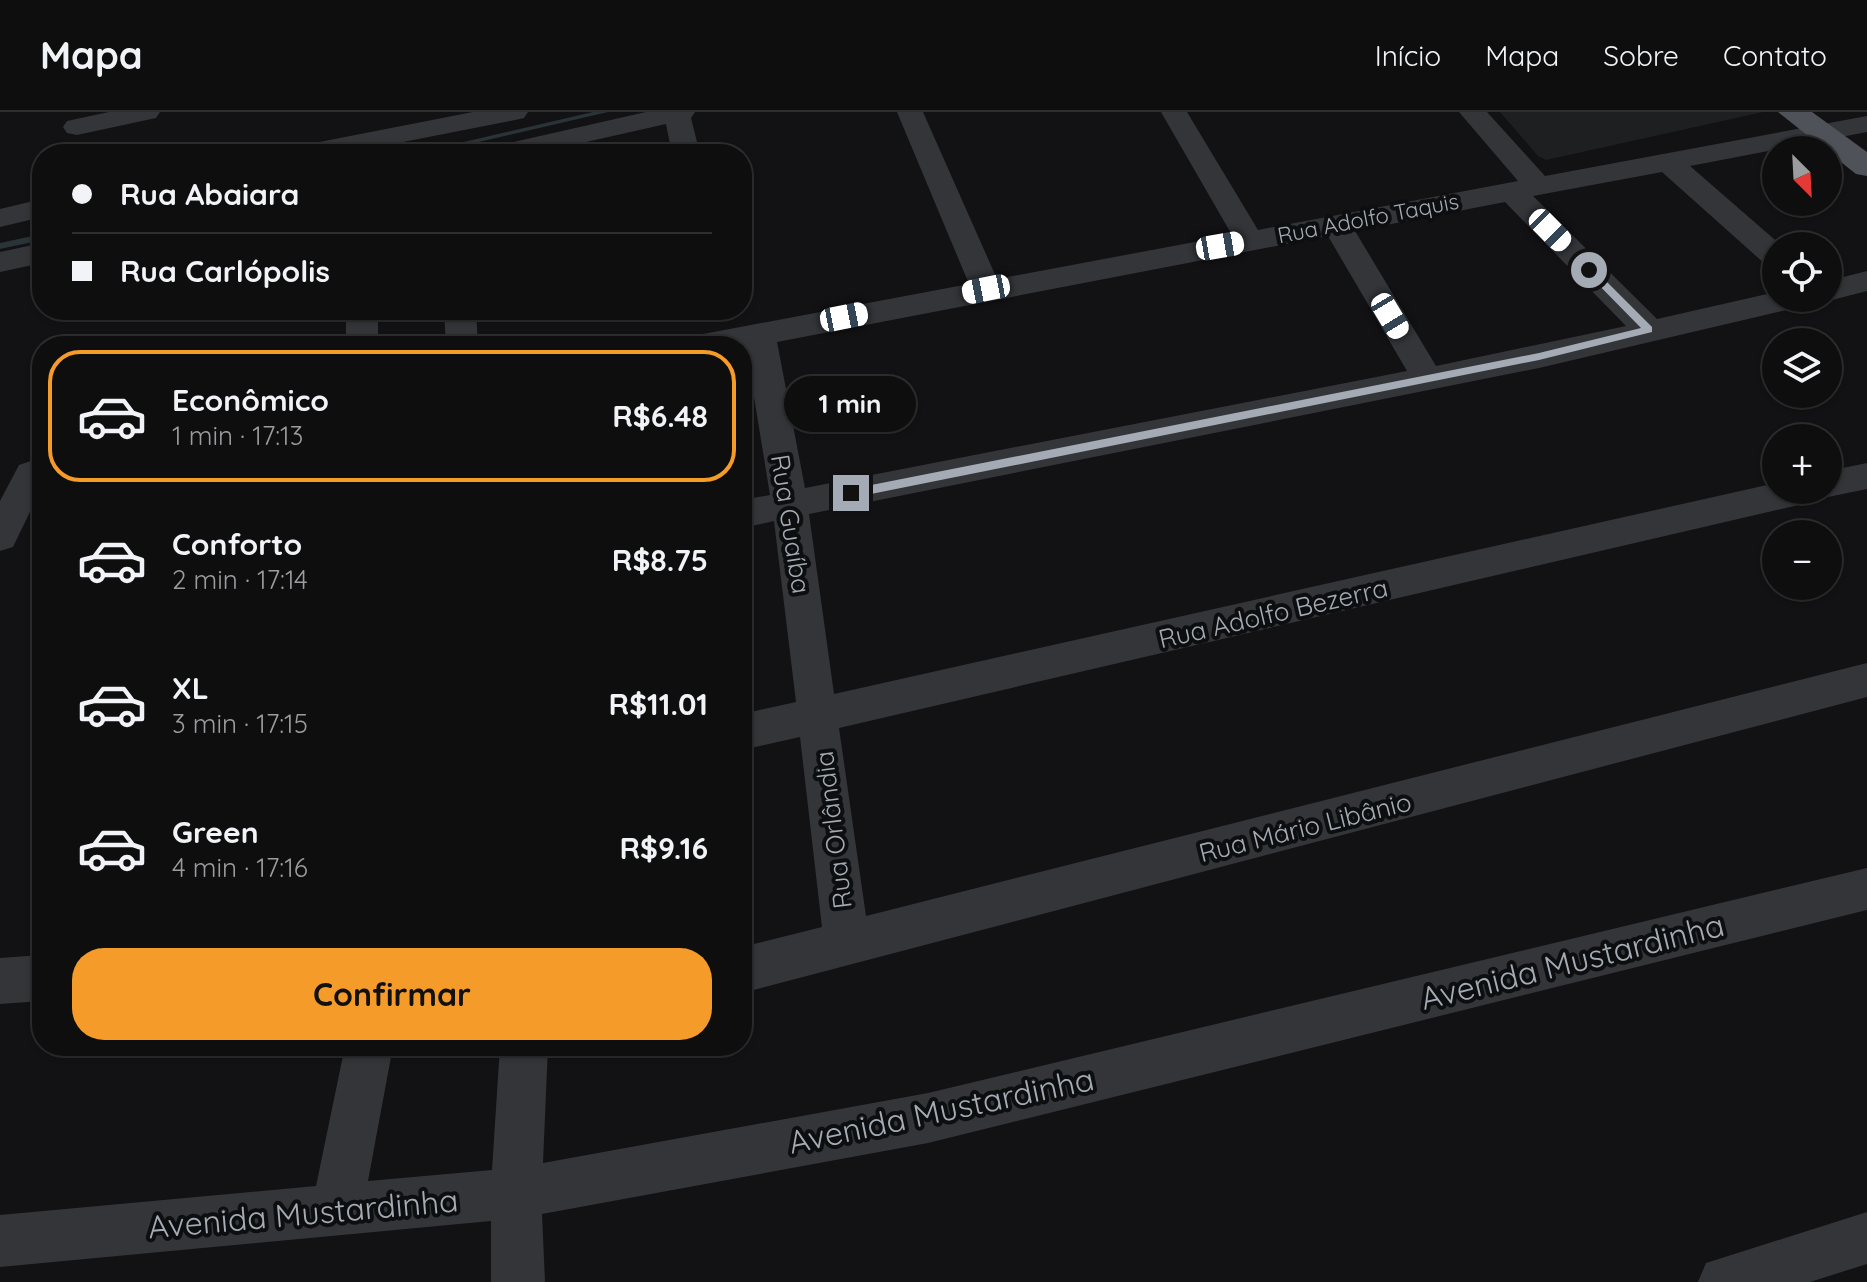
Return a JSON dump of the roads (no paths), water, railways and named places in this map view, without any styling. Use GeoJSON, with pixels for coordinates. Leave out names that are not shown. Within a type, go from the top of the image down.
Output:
{"type":"FeatureCollection","features":[{"type":"Feature","properties":{"kind":"main road"},"geometry":{"type":"LineString","coordinates":[[1793,112],[1867,167]]}},
{"type":"Feature","properties":{"kind":"street"},"geometry":{"type":"LineString","coordinates":[[77,131],[147,112]]}},
{"type":"Feature","properties":{"kind":"street"},"geometry":{"type":"LineString","coordinates":[[350,144],[515,112]]}},
{"type":"Feature","properties":{"kind":"street"},"geometry":{"type":"LineString","coordinates":[[910,112],[986,289]]}},
{"type":"Feature","properties":{"kind":"street"},"geometry":{"type":"LineString","coordinates":[[1174,112],[1250,241]]}},
{"type":"Feature","properties":{"kind":"street"},"geometry":{"type":"LineString","coordinates":[[1472,112],[1524,187],[1649,330]]}},
{"type":"Feature","properties":{"kind":"street"},"geometry":{"type":"LineString","coordinates":[[542,144],[680,113],[685,144]]}},
{"type":"Feature","properties":{"kind":"street","name":"Rua Adolfo Taquis"},"geometry":{"type":"LineString","coordinates":[[726,332],[1250,241],[1867,124]]}},
{"type":"Feature","properties":{"kind":"street"},"geometry":{"type":"LineString","coordinates":[[1666,160],[1762,245]]}},
{"type":"Feature","properties":{"kind":"street"},"geometry":{"type":"LineString","coordinates":[[0,218],[32,210]]}},
{"type":"Feature","properties":{"kind":"street"},"geometry":{"type":"LineString","coordinates":[[1336,224],[1427,378]]}},
{"type":"Feature","properties":{"kind":"street"},"geometry":{"type":"LineString","coordinates":[[0,262],[32,255]]}},
{"type":"Feature","properties":{"kind":"street"},"geometry":{"type":"LineString","coordinates":[[1842,287],[1867,281]]}},
{"type":"Feature","properties":{"kind":"street"},"geometry":{"type":"LineString","coordinates":[[752,512],[1539,357],[1762,306]]}},
{"type":"Feature","properties":{"kind":"street","name":"Rua Guaíba"},"geometry":{"type":"LineString","coordinates":[[752,402],[790,505],[820,716]]}},
{"type":"Feature","properties":{"kind":"street"},"geometry":{"type":"LineString","coordinates":[[0,537],[24,476]]}},
{"type":"Feature","properties":{"kind":"street"},"geometry":{"type":"LineString","coordinates":[[1842,481],[1867,476]]}},
{"type":"Feature","properties":{"kind":"street","name":"Rua Adolfo Bezerra"},"geometry":{"type":"LineString","coordinates":[[752,730],[1762,499]]}},
{"type":"Feature","properties":{"kind":"street","name":"Rua Mário Libânio"},"geometry":{"type":"LineString","coordinates":[[752,968],[1867,680]]}},
{"type":"Feature","properties":{"kind":"street","name":"Rua Orlândia"},"geometry":{"type":"LineString","coordinates":[[820,716],[847,944]]}},
{"type":"Feature","properties":{"kind":"street","name":"Avenida Mustardinha"},"geometry":{"type":"LineString","coordinates":[[0,1241],[516,1193],[928,1118],[1867,889]]}},
{"type":"Feature","properties":{"kind":"street"},"geometry":{"type":"LineString","coordinates":[[0,981],[32,979]]}},
{"type":"Feature","properties":{"kind":"street"},"geometry":{"type":"LineString","coordinates":[[336,1212],[367,1056]]}},
{"type":"Feature","properties":{"kind":"street"},"geometry":{"type":"LineString","coordinates":[[518,1282],[516,1193],[523,1056]]}},
{"type":"Feature","properties":{"kind":"street"},"geometry":{"type":"LineString","coordinates":[[1725,1282],[1867,1238]]}},
{"type":"Feature","properties":{"kind":"waterway"},"geometry":{"type":"LineString","coordinates":[[461,144],[604,112]]}},
{"type":"Feature","properties":{"kind":"waterway"},"geometry":{"type":"LineString","coordinates":[[0,246],[32,239]]}}]}
